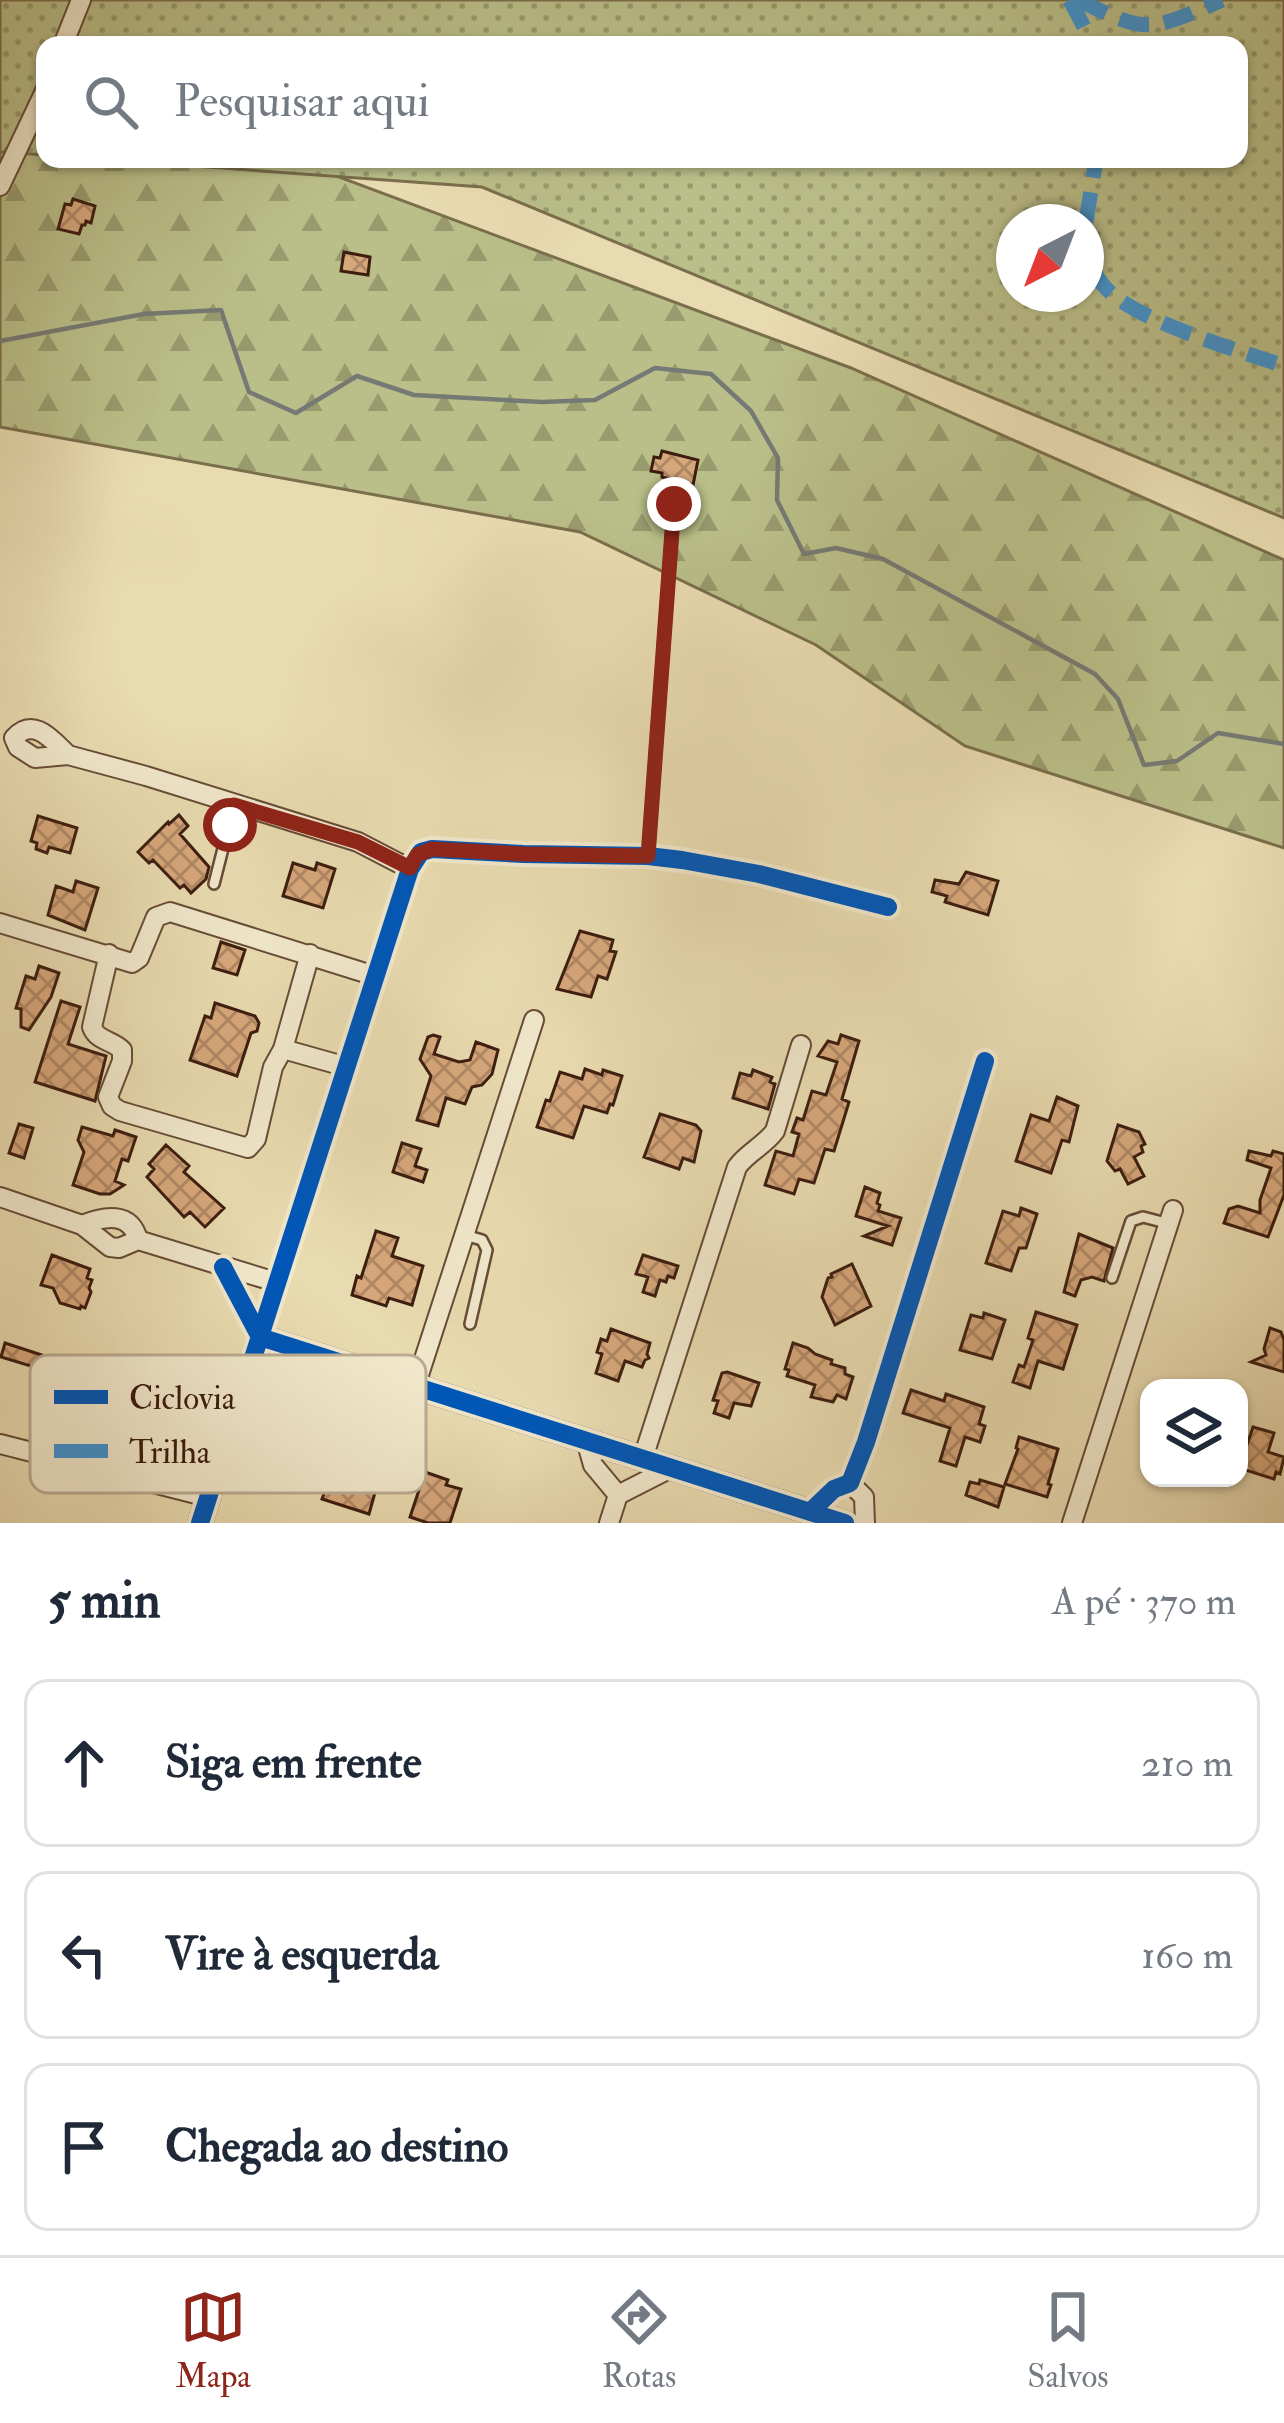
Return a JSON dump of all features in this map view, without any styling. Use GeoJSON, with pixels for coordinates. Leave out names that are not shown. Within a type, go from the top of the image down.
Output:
{"type":"FeatureCollection","features":[{"type":"Feature","properties":{"kind":"street"},"geometry":{"type":"LineString","coordinates":[[67,36],[81,0]]}},
{"type":"Feature","properties":{"kind":"street"},"geometry":{"type":"LineString","coordinates":[[0,187],[36,110]]}},
{"type":"Feature","properties":{"kind":"street"},"geometry":{"type":"LineString","coordinates":[[68,755],[358,842],[410,868]]}},
{"type":"Feature","properties":{"kind":"street"},"geometry":{"type":"LineString","coordinates":[[254,1355],[417,855],[432,849],[648,856],[759,874],[888,907]]}},
{"type":"Feature","properties":{"kind":"street"},"geometry":{"type":"LineString","coordinates":[[0,923],[135,962],[156,917],[170,912],[375,976]]}},
{"type":"Feature","properties":{"kind":"street"},"geometry":{"type":"LineString","coordinates":[[109,954],[92,1027],[100,1039],[122,1050],[108,1097],[112,1106],[248,1148],[256,1139],[273,1066],[283,1049],[310,954]]}},
{"type":"Feature","properties":{"kind":"street"},"geometry":{"type":"LineString","coordinates":[[426,1356],[534,1020]]}},
{"type":"Feature","properties":{"kind":"street"},"geometry":{"type":"LineString","coordinates":[[643,1458],[737,1166],[775,1131],[801,1045]]}},
{"type":"Feature","properties":{"kind":"street"},"geometry":{"type":"LineString","coordinates":[[283,1049],[346,1067]]}},
{"type":"Feature","properties":{"kind":"street"},"geometry":{"type":"LineString","coordinates":[[817,1517],[834,1490],[850,1484],[866,1442],[985,1061]]}},
{"type":"Feature","properties":{"kind":"street"},"geometry":{"type":"LineString","coordinates":[[0,1197],[82,1225],[110,1246],[119,1248],[138,1240],[279,1283]]}},
{"type":"Feature","properties":{"kind":"street"},"geometry":{"type":"LineString","coordinates":[[82,1225],[101,1217],[117,1218],[136,1229],[138,1240]]}},
{"type":"Feature","properties":{"kind":"street"},"geometry":{"type":"LineString","coordinates":[[1072,1523],[1171,1217]]}},
{"type":"Feature","properties":{"kind":"street"},"geometry":{"type":"LineString","coordinates":[[224,1267],[260,1336],[318,1355]]}},
{"type":"Feature","properties":{"kind":"street"},"geometry":{"type":"LineString","coordinates":[[426,1390],[845,1523]]}},
{"type":"Feature","properties":{"kind":"street"},"geometry":{"type":"LineString","coordinates":[[586,1440],[593,1465],[617,1495]]}},
{"type":"Feature","properties":{"kind":"street"},"geometry":{"type":"LineString","coordinates":[[0,1444],[30,1452]]}},
{"type":"Feature","properties":{"kind":"street"},"geometry":{"type":"LineString","coordinates":[[609,1523],[617,1495],[671,1468]]}},
{"type":"Feature","properties":{"kind":"street"},"geometry":{"type":"LineString","coordinates":[[850,1484],[864,1497],[865,1523]]}},
{"type":"Feature","properties":{"kind":"street"},"geometry":{"type":"LineString","coordinates":[[192,1493],[208,1497]]}},
{"type":"Feature","properties":{"kind":"street"},"geometry":{"type":"LineString","coordinates":[[200,1523],[209,1493]]}},
{"type":"Feature","properties":{"kind":"lane"},"geometry":{"type":"LineString","coordinates":[[648,856],[674,504]]}},
{"type":"Feature","properties":{"kind":"lane"},"geometry":{"type":"LineString","coordinates":[[214,884],[234,805]]}},
{"type":"Feature","properties":{"kind":"lane"},"geometry":{"type":"LineString","coordinates":[[1112,1278],[1132,1221],[1171,1217]]}},
{"type":"Feature","properties":{"kind":"lane"},"geometry":{"type":"LineString","coordinates":[[465,1235],[482,1240],[487,1250],[470,1324]]}},
{"type":"Feature","properties":{"kind":"green space"},"geometry":{"type":"Polygon","coordinates":[[[0,0],[1284,0],[1284,518],[482,187],[220,168],[1248,168],[1248,36],[36,36],[36,154],[0,152],[0,0]]]}},
{"type":"Feature","properties":{"kind":"green space"},"geometry":{"type":"Polygon","coordinates":[[[0,122],[36,126],[36,168],[315,168],[851,368],[1284,560],[1284,848],[965,746],[816,645],[580,532],[0,427],[0,122]]]}},
{"type":"Feature","properties":{"kind":"building"},"geometry":{"type":"Polygon","coordinates":[[[73,199],[95,206],[91,223],[86,221],[79,234],[58,229],[65,204],[71,205],[73,199]]]}},
{"type":"Feature","properties":{"kind":"building"},"geometry":{"type":"Polygon","coordinates":[[[344,252],[370,257],[368,275],[341,271],[344,252]]]}},
{"type":"Feature","properties":{"kind":"building"},"geometry":{"type":"Polygon","coordinates":[[[662,451],[698,460],[693,485],[651,471],[654,457],[660,458],[662,451]]]}},
{"type":"Feature","properties":{"kind":"building"},"geometry":{"type":"Polygon","coordinates":[[[179,815],[188,826],[180,834],[209,867],[206,879],[191,893],[138,852],[179,815]]]}},
{"type":"Feature","properties":{"kind":"building"},"geometry":{"type":"Polygon","coordinates":[[[38,816],[77,828],[70,853],[36,849],[37,843],[31,841],[38,816]]]}},
{"type":"Feature","properties":{"kind":"building"},"geometry":{"type":"Polygon","coordinates":[[[293,863],[315,870],[317,863],[335,869],[323,908],[283,896],[293,863]]]}},
{"type":"Feature","properties":{"kind":"building"},"geometry":{"type":"Polygon","coordinates":[[[966,872],[998,881],[988,915],[945,902],[947,896],[932,892],[935,880],[959,884],[966,872]]]}},
{"type":"Feature","properties":{"kind":"building"},"geometry":{"type":"Polygon","coordinates":[[[76,881],[98,888],[85,930],[48,915],[56,886],[73,892],[76,881]]]}},
{"type":"Feature","properties":{"kind":"building"},"geometry":{"type":"Polygon","coordinates":[[[580,931],[613,940],[610,951],[616,952],[607,979],[598,976],[591,997],[557,989],[580,931]]]}},
{"type":"Feature","properties":{"kind":"building"},"geometry":{"type":"Polygon","coordinates":[[[221,942],[245,950],[237,975],[213,968],[221,942]]]}},
{"type":"Feature","properties":{"kind":"building"},"geometry":{"type":"Polygon","coordinates":[[[39,966],[59,973],[51,997],[29,1030],[21,1027],[21,1009],[16,1008],[26,976],[35,979],[39,966]]]}},
{"type":"Feature","properties":{"kind":"building"},"geometry":{"type":"Polygon","coordinates":[[[61,1001],[80,1007],[68,1044],[106,1056],[95,1101],[35,1082],[61,1001]]]}},
{"type":"Feature","properties":{"kind":"building"},"geometry":{"type":"Polygon","coordinates":[[[215,1003],[255,1016],[259,1023],[237,1076],[190,1060],[205,1016],[211,1018],[215,1003]]]}},
{"type":"Feature","properties":{"kind":"building"},"geometry":{"type":"Polygon","coordinates":[[[433,1035],[440,1037],[434,1054],[459,1062],[470,1060],[476,1042],[498,1050],[492,1074],[482,1085],[472,1087],[465,1104],[446,1098],[438,1126],[417,1120],[431,1076],[420,1059],[433,1035]]]}},
{"type":"Feature","properties":{"kind":"building"},"geometry":{"type":"Polygon","coordinates":[[[841,1035],[859,1041],[842,1099],[849,1102],[834,1151],[825,1149],[814,1183],[799,1179],[794,1194],[765,1185],[776,1151],[793,1156],[799,1134],[792,1132],[797,1118],[803,1120],[812,1091],[826,1095],[837,1062],[818,1056],[828,1041],[838,1044],[841,1035]]]}},
{"type":"Feature","properties":{"kind":"building"},"geometry":{"type":"Polygon","coordinates":[[[585,1069],[622,1076],[607,1113],[584,1106],[573,1138],[537,1127],[560,1072],[582,1079],[585,1069]]]}},
{"type":"Feature","properties":{"kind":"building"},"geometry":{"type":"Polygon","coordinates":[[[753,1070],[772,1077],[770,1082],[775,1084],[768,1109],[733,1098],[740,1073],[751,1076],[753,1070]]]}},
{"type":"Feature","properties":{"kind":"building"},"geometry":{"type":"Polygon","coordinates":[[[1057,1097],[1078,1106],[1069,1142],[1062,1140],[1051,1173],[1016,1161],[1031,1115],[1049,1121],[1057,1097]]]}},
{"type":"Feature","properties":{"kind":"building"},"geometry":{"type":"Polygon","coordinates":[[[660,1114],[696,1125],[701,1131],[694,1162],[683,1158],[679,1169],[644,1157],[660,1114]]]}},
{"type":"Feature","properties":{"kind":"building"},"geometry":{"type":"Polygon","coordinates":[[[19,1124],[33,1128],[24,1158],[9,1153],[19,1124]]]}},
{"type":"Feature","properties":{"kind":"building"},"geometry":{"type":"Polygon","coordinates":[[[1118,1125],[1139,1132],[1145,1144],[1143,1152],[1134,1157],[1144,1176],[1128,1184],[1120,1169],[1115,1171],[1107,1161],[1118,1125]]]}},
{"type":"Feature","properties":{"kind":"building"},"geometry":{"type":"Polygon","coordinates":[[[82,1127],[136,1137],[115,1181],[124,1185],[110,1194],[73,1185],[84,1152],[78,1140],[82,1127]]]}},
{"type":"Feature","properties":{"kind":"building"},"geometry":{"type":"Polygon","coordinates":[[[402,1143],[421,1149],[415,1166],[427,1170],[423,1182],[393,1172],[402,1143]]]}},
{"type":"Feature","properties":{"kind":"building"},"geometry":{"type":"Polygon","coordinates":[[[166,1145],[189,1166],[184,1172],[224,1208],[205,1227],[190,1212],[184,1217],[147,1177],[154,1169],[149,1164],[166,1145]]]}},
{"type":"Feature","properties":{"kind":"building"},"geometry":{"type":"Polygon","coordinates":[[[1249,1151],[1284,1154],[1284,1195],[1268,1237],[1224,1223],[1229,1209],[1238,1206],[1260,1213],[1271,1168],[1247,1160],[1249,1151]]]}},
{"type":"Feature","properties":{"kind":"building"},"geometry":{"type":"Polygon","coordinates":[[[865,1187],[880,1193],[878,1211],[901,1218],[892,1245],[864,1236],[888,1226],[856,1216],[865,1187]]]}},
{"type":"Feature","properties":{"kind":"building"},"geometry":{"type":"Polygon","coordinates":[[[1021,1208],[1037,1214],[1026,1248],[1019,1248],[1011,1271],[986,1263],[1003,1211],[1019,1216],[1021,1208]]]}},
{"type":"Feature","properties":{"kind":"building"},"geometry":{"type":"Polygon","coordinates":[[[376,1231],[398,1238],[392,1256],[423,1266],[412,1305],[389,1298],[386,1306],[352,1295],[376,1231]]]}},
{"type":"Feature","properties":{"kind":"building"},"geometry":{"type":"Polygon","coordinates":[[[1079,1234],[1113,1248],[1104,1281],[1081,1280],[1075,1296],[1064,1292],[1079,1234]]]}},
{"type":"Feature","properties":{"kind":"building"},"geometry":{"type":"Polygon","coordinates":[[[52,1255],[90,1269],[91,1292],[85,1308],[60,1303],[53,1288],[41,1285],[52,1255]]]}},
{"type":"Feature","properties":{"kind":"building"},"geometry":{"type":"Polygon","coordinates":[[[643,1255],[678,1266],[674,1278],[660,1280],[655,1296],[643,1292],[648,1277],[636,1274],[643,1255]]]}},
{"type":"Feature","properties":{"kind":"building"},"geometry":{"type":"Polygon","coordinates":[[[852,1264],[871,1306],[835,1325],[822,1297],[831,1274],[852,1264]]]}},
{"type":"Feature","properties":{"kind":"building"},"geometry":{"type":"Polygon","coordinates":[[[1036,1312],[1077,1325],[1063,1369],[1038,1361],[1030,1388],[1013,1382],[1033,1340],[1028,1338],[1036,1312]]]}},
{"type":"Feature","properties":{"kind":"building"},"geometry":{"type":"Polygon","coordinates":[[[984,1313],[1005,1320],[992,1359],[960,1350],[971,1315],[983,1318],[984,1313]]]}},
{"type":"Feature","properties":{"kind":"building"},"geometry":{"type":"Polygon","coordinates":[[[1270,1328],[1281,1332],[1284,1340],[1284,1372],[1251,1362],[1266,1355],[1270,1328]]]}},
{"type":"Feature","properties":{"kind":"building"},"geometry":{"type":"Polygon","coordinates":[[[611,1329],[650,1343],[649,1358],[642,1367],[625,1361],[618,1381],[596,1373],[601,1339],[607,1341],[611,1329]]]}},
{"type":"Feature","properties":{"kind":"building"},"geometry":{"type":"Polygon","coordinates":[[[5,1343],[42,1355],[30,1355],[30,1366],[1,1357],[5,1343]]]}},
{"type":"Feature","properties":{"kind":"building"},"geometry":{"type":"Polygon","coordinates":[[[793,1343],[845,1368],[845,1374],[853,1377],[846,1399],[837,1395],[833,1402],[811,1397],[815,1385],[787,1376],[793,1343]]]}},
{"type":"Feature","properties":{"kind":"building"},"geometry":{"type":"Polygon","coordinates":[[[722,1373],[759,1383],[751,1406],[734,1403],[729,1418],[714,1413],[718,1401],[713,1400],[722,1373]]]}},
{"type":"Feature","properties":{"kind":"building"},"geometry":{"type":"Polygon","coordinates":[[[911,1390],[944,1401],[946,1394],[984,1407],[980,1442],[965,1437],[956,1466],[940,1461],[950,1428],[903,1413],[911,1390]]]}},
{"type":"Feature","properties":{"kind":"building"},"geometry":{"type":"Polygon","coordinates":[[[1253,1427],[1274,1433],[1268,1452],[1284,1457],[1280,1474],[1276,1472],[1274,1479],[1248,1471],[1253,1427]]]}},
{"type":"Feature","properties":{"kind":"building"},"geometry":{"type":"Polygon","coordinates":[[[1019,1437],[1058,1449],[1047,1497],[1005,1484],[1019,1437]]]}},
{"type":"Feature","properties":{"kind":"building"},"geometry":{"type":"Polygon","coordinates":[[[426,1472],[461,1489],[450,1523],[410,1517],[418,1493],[426,1493],[426,1472]]]}},
{"type":"Feature","properties":{"kind":"building"},"geometry":{"type":"Polygon","coordinates":[[[980,1480],[1004,1487],[998,1507],[966,1495],[970,1482],[979,1484],[980,1480]]]}},
{"type":"Feature","properties":{"kind":"building"},"geometry":{"type":"Polygon","coordinates":[[[324,1493],[375,1493],[369,1514],[322,1499],[324,1493]]]}},
{"type":"Feature","properties":{"kind":"waterway"},"geometry":{"type":"LineString","coordinates":[[0,341],[144,314],[221,310],[249,392],[296,413],[357,376],[414,395],[542,402],[595,400],[655,368],[711,374],[751,411],[778,458],[777,500],[804,554],[836,548],[883,559],[1095,674],[1118,699],[1144,765],[1177,761],[1218,733],[1284,744]]}},
{"type":"Feature","properties":{"kind":"marked path"},"geometry":{"type":"LineString","coordinates":[[1070,0],[1086,36]]}},
{"type":"Feature","properties":{"kind":"marked path"},"geometry":{"type":"LineString","coordinates":[[1079,0],[1121,19],[1151,25],[1222,0]]}},
{"type":"Feature","properties":{"kind":"marked path"},"geometry":{"type":"LineString","coordinates":[[1089,204],[1095,168]]}},
{"type":"Feature","properties":{"kind":"marked path"},"geometry":{"type":"LineString","coordinates":[[1104,286],[1138,311],[1284,366]]}},
{"type":"Feature","properties":{"kind":"cycle path"},"geometry":{"type":"LineString","coordinates":[[254,1355],[410,869],[421,852],[682,860],[888,907]]}},
{"type":"Feature","properties":{"kind":"cycle path"},"geometry":{"type":"LineString","coordinates":[[810,1512],[834,1489],[850,1483],[866,1442],[985,1061]]}},
{"type":"Feature","properties":{"kind":"cycle path"},"geometry":{"type":"LineString","coordinates":[[223,1267],[260,1337],[317,1355]]}},
{"type":"Feature","properties":{"kind":"cycle path"},"geometry":{"type":"LineString","coordinates":[[426,1390],[845,1523]]}},
{"type":"Feature","properties":{"kind":"cycle path"},"geometry":{"type":"LineString","coordinates":[[200,1523],[210,1493]]}},
{"type":"Feature","properties":{"kind":"route"},"geometry":{"type":"LineString","coordinates":[[230,825],[234,805],[358,842],[410,868],[417,855],[432,849],[648,856],[674,504]]}}]}
